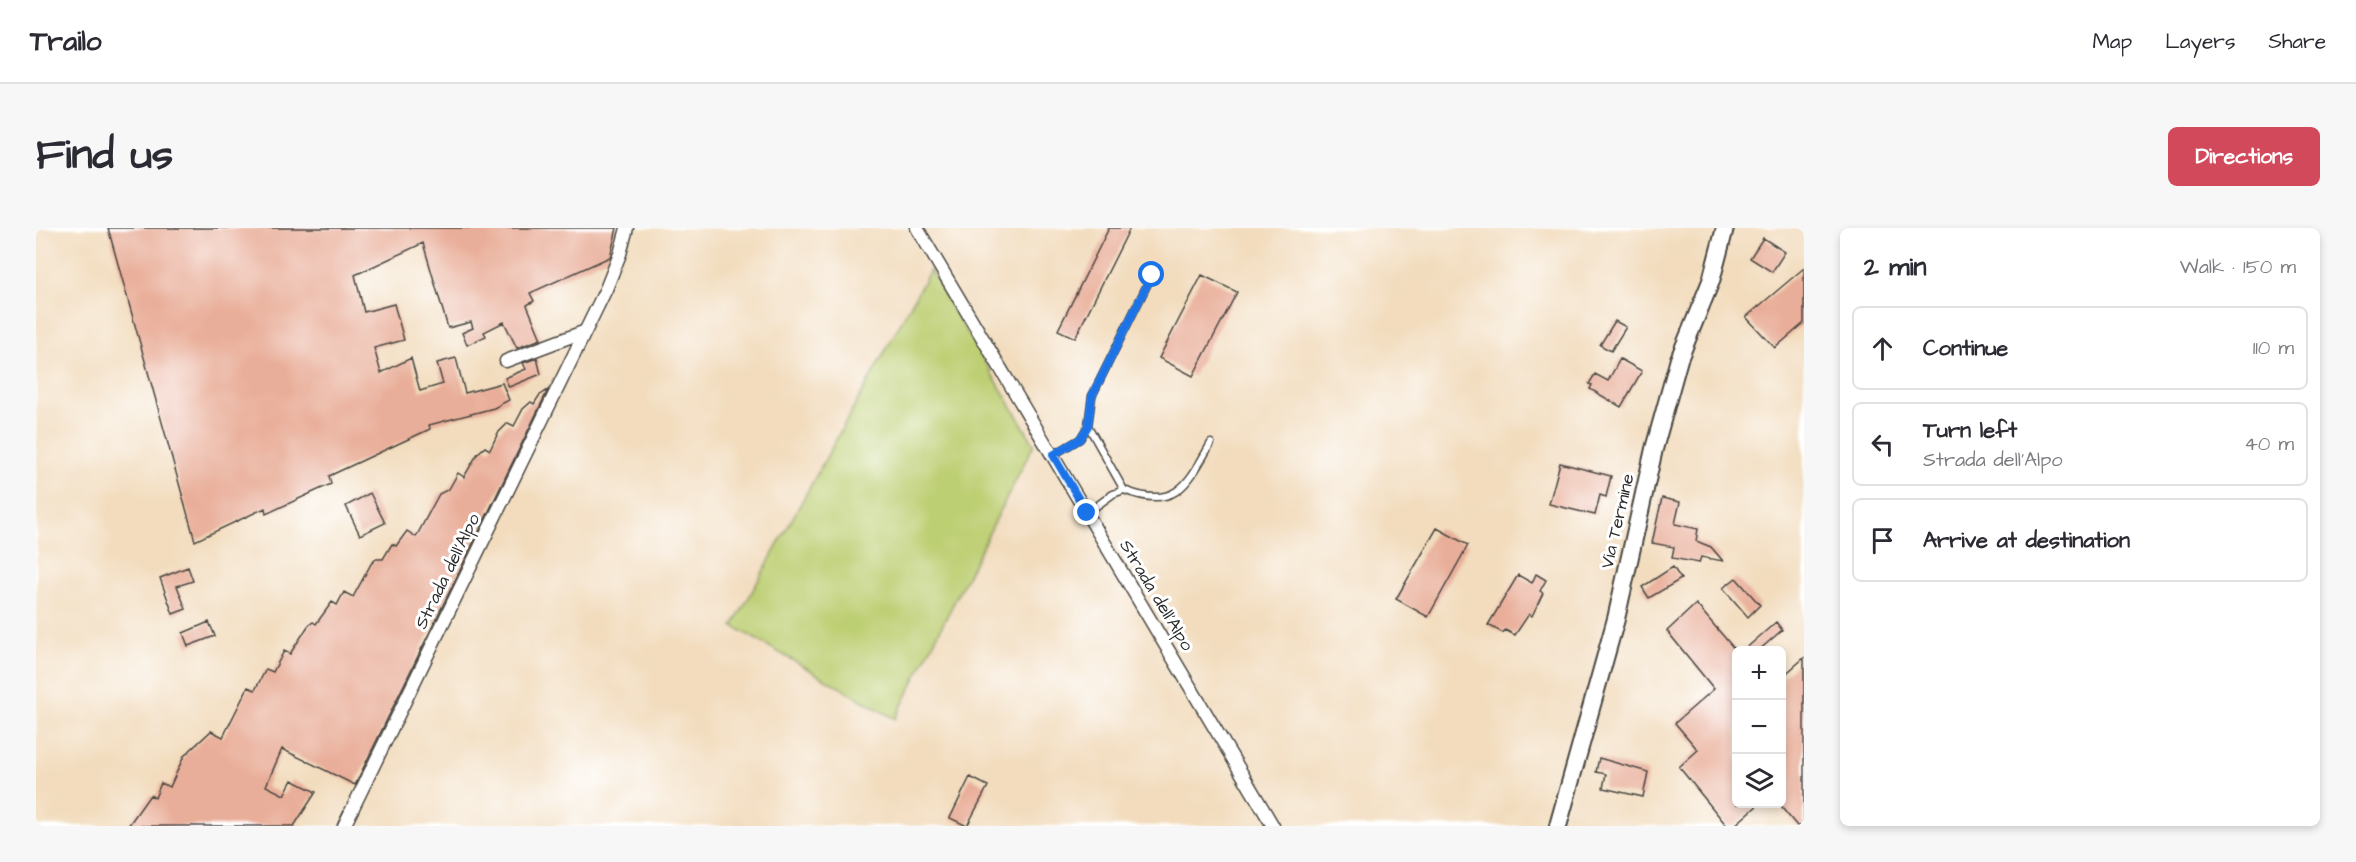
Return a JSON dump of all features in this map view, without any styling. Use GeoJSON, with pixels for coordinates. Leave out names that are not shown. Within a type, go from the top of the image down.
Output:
{"type":"FeatureCollection","features":[{"type":"Feature","properties":{"kind":"street","name":"Strada dell'Alpo"},"geometry":{"type":"LineString","coordinates":[[344,826],[583,332],[606,289],[620,254],[627,228]]}},
{"type":"Feature","properties":{"kind":"street","name":"Strada dell'Alpo"},"geometry":{"type":"LineString","coordinates":[[917,228],[1273,826]]}},
{"type":"Feature","properties":{"kind":"street","name":"Via Termine"},"geometry":{"type":"LineString","coordinates":[[1558,826],[1616,619],[1647,480],[1679,359],[1711,281],[1725,228]]}},
{"type":"Feature","properties":{"kind":"street"},"geometry":{"type":"LineString","coordinates":[[506,361],[583,332]]}},
{"type":"Feature","properties":{"kind":"lane"},"geometry":{"type":"LineString","coordinates":[[1053,455],[1080,439],[1088,426],[1092,396],[1152,275]]}},
{"type":"Feature","properties":{"kind":"lane"},"geometry":{"type":"LineString","coordinates":[[1088,426],[1124,490]]}},
{"type":"Feature","properties":{"kind":"lane"},"geometry":{"type":"LineString","coordinates":[[1087,513],[1113,494],[1124,490],[1149,499],[1178,493],[1190,480],[1211,443]]}},
{"type":"Feature","properties":{"kind":"green space"},"geometry":{"type":"Polygon","coordinates":[[[930,270],[1034,444],[895,719],[733,626],[930,270]]]}},
{"type":"Feature","properties":{"kind":"building"},"geometry":{"type":"Polygon","coordinates":[[[108,228],[617,228],[610,257],[530,293],[534,301],[527,305],[541,339],[517,348],[504,322],[484,332],[486,336],[467,345],[462,333],[473,328],[471,322],[448,328],[423,243],[355,275],[364,312],[394,304],[404,340],[374,348],[381,373],[411,358],[420,391],[443,384],[437,363],[456,358],[465,393],[502,383],[509,400],[494,408],[429,425],[430,429],[329,476],[331,484],[266,514],[265,508],[195,541],[108,228]]]}},
{"type":"Feature","properties":{"kind":"building"},"geometry":{"type":"Polygon","coordinates":[[[1109,228],[1130,228],[1075,338],[1058,330],[1109,228]]]}},
{"type":"Feature","properties":{"kind":"building"},"geometry":{"type":"Polygon","coordinates":[[[1763,238],[1785,252],[1772,272],[1750,258],[1763,238]]]}},
{"type":"Feature","properties":{"kind":"building"},"geometry":{"type":"Polygon","coordinates":[[[1804,268],[1804,323],[1775,348],[1746,317],[1804,268]]]}},
{"type":"Feature","properties":{"kind":"building"},"geometry":{"type":"Polygon","coordinates":[[[1202,275],[1237,292],[1193,376],[1159,358],[1202,275]]]}},
{"type":"Feature","properties":{"kind":"building"},"geometry":{"type":"Polygon","coordinates":[[[1615,321],[1626,327],[1611,351],[1600,345],[1615,321]]]}},
{"type":"Feature","properties":{"kind":"building"},"geometry":{"type":"Polygon","coordinates":[[[537,358],[541,374],[509,387],[505,378],[526,369],[523,363],[537,358]]]}},
{"type":"Feature","properties":{"kind":"building"},"geometry":{"type":"Polygon","coordinates":[[[1620,359],[1642,371],[1621,407],[1590,389],[1592,385],[1589,384],[1595,374],[1608,381],[1620,359]]]}},
{"type":"Feature","properties":{"kind":"building"},"geometry":{"type":"Polygon","coordinates":[[[548,390],[355,785],[282,749],[266,786],[284,795],[292,780],[316,792],[294,826],[128,826],[150,795],[155,798],[161,783],[170,787],[184,756],[211,731],[223,737],[248,687],[255,690],[266,669],[273,672],[284,651],[290,654],[308,626],[313,622],[316,624],[332,602],[337,605],[344,592],[353,597],[371,564],[376,559],[383,559],[392,544],[396,546],[407,531],[416,537],[439,494],[449,489],[458,473],[464,477],[478,453],[485,447],[490,450],[498,433],[508,423],[514,426],[523,409],[531,402],[534,404],[539,396],[548,390]]]}},
{"type":"Feature","properties":{"kind":"building"},"geometry":{"type":"Polygon","coordinates":[[[1560,463],[1611,476],[1606,497],[1600,495],[1595,515],[1549,504],[1560,463]]]}},
{"type":"Feature","properties":{"kind":"building"},"geometry":{"type":"Polygon","coordinates":[[[370,493],[385,523],[360,535],[346,506],[370,493]]]}},
{"type":"Feature","properties":{"kind":"building"},"geometry":{"type":"Polygon","coordinates":[[[1662,498],[1680,502],[1675,524],[1698,529],[1696,541],[1711,547],[1723,561],[1701,557],[1699,563],[1672,558],[1674,547],[1652,543],[1662,498]]]}},
{"type":"Feature","properties":{"kind":"building"},"geometry":{"type":"Polygon","coordinates":[[[1437,528],[1468,545],[1428,617],[1396,599],[1437,528]]]}},
{"type":"Feature","properties":{"kind":"building"},"geometry":{"type":"Polygon","coordinates":[[[188,567],[193,581],[177,586],[186,609],[173,614],[160,578],[188,567]]]}},
{"type":"Feature","properties":{"kind":"building"},"geometry":{"type":"Polygon","coordinates":[[[1673,567],[1681,579],[1649,598],[1642,587],[1673,567]]]}},
{"type":"Feature","properties":{"kind":"building"},"geometry":{"type":"Polygon","coordinates":[[[1536,574],[1546,580],[1540,591],[1543,593],[1532,616],[1529,614],[1515,635],[1505,630],[1503,633],[1488,625],[1518,575],[1532,583],[1536,574]]]}},
{"type":"Feature","properties":{"kind":"building"},"geometry":{"type":"Polygon","coordinates":[[[1736,578],[1760,605],[1748,617],[1723,588],[1736,578]]]}},
{"type":"Feature","properties":{"kind":"building"},"geometry":{"type":"Polygon","coordinates":[[[1696,604],[1732,646],[1732,808],[1754,808],[1734,826],[1727,826],[1679,767],[1698,750],[1675,723],[1714,689],[1667,631],[1696,604]]]}},
{"type":"Feature","properties":{"kind":"building"},"geometry":{"type":"Polygon","coordinates":[[[209,622],[215,636],[188,646],[183,633],[209,622]]]}},
{"type":"Feature","properties":{"kind":"building"},"geometry":{"type":"Polygon","coordinates":[[[1776,622],[1782,630],[1764,646],[1749,646],[1776,622]]]}},
{"type":"Feature","properties":{"kind":"building"},"geometry":{"type":"Polygon","coordinates":[[[1804,658],[1804,826],[1797,826],[1782,808],[1786,808],[1786,674],[1804,658]]]}},
{"type":"Feature","properties":{"kind":"building"},"geometry":{"type":"Polygon","coordinates":[[[1599,758],[1648,772],[1643,797],[1603,788],[1606,774],[1596,772],[1599,758]]]}},
{"type":"Feature","properties":{"kind":"building"},"geometry":{"type":"Polygon","coordinates":[[[970,777],[988,786],[967,826],[950,818],[970,777]]]}},
{"type":"Feature","properties":{"kind":"route"},"geometry":{"type":"LineString","coordinates":[[1087,513],[1053,455],[1080,439],[1088,426],[1092,396],[1152,275]]}}]}
